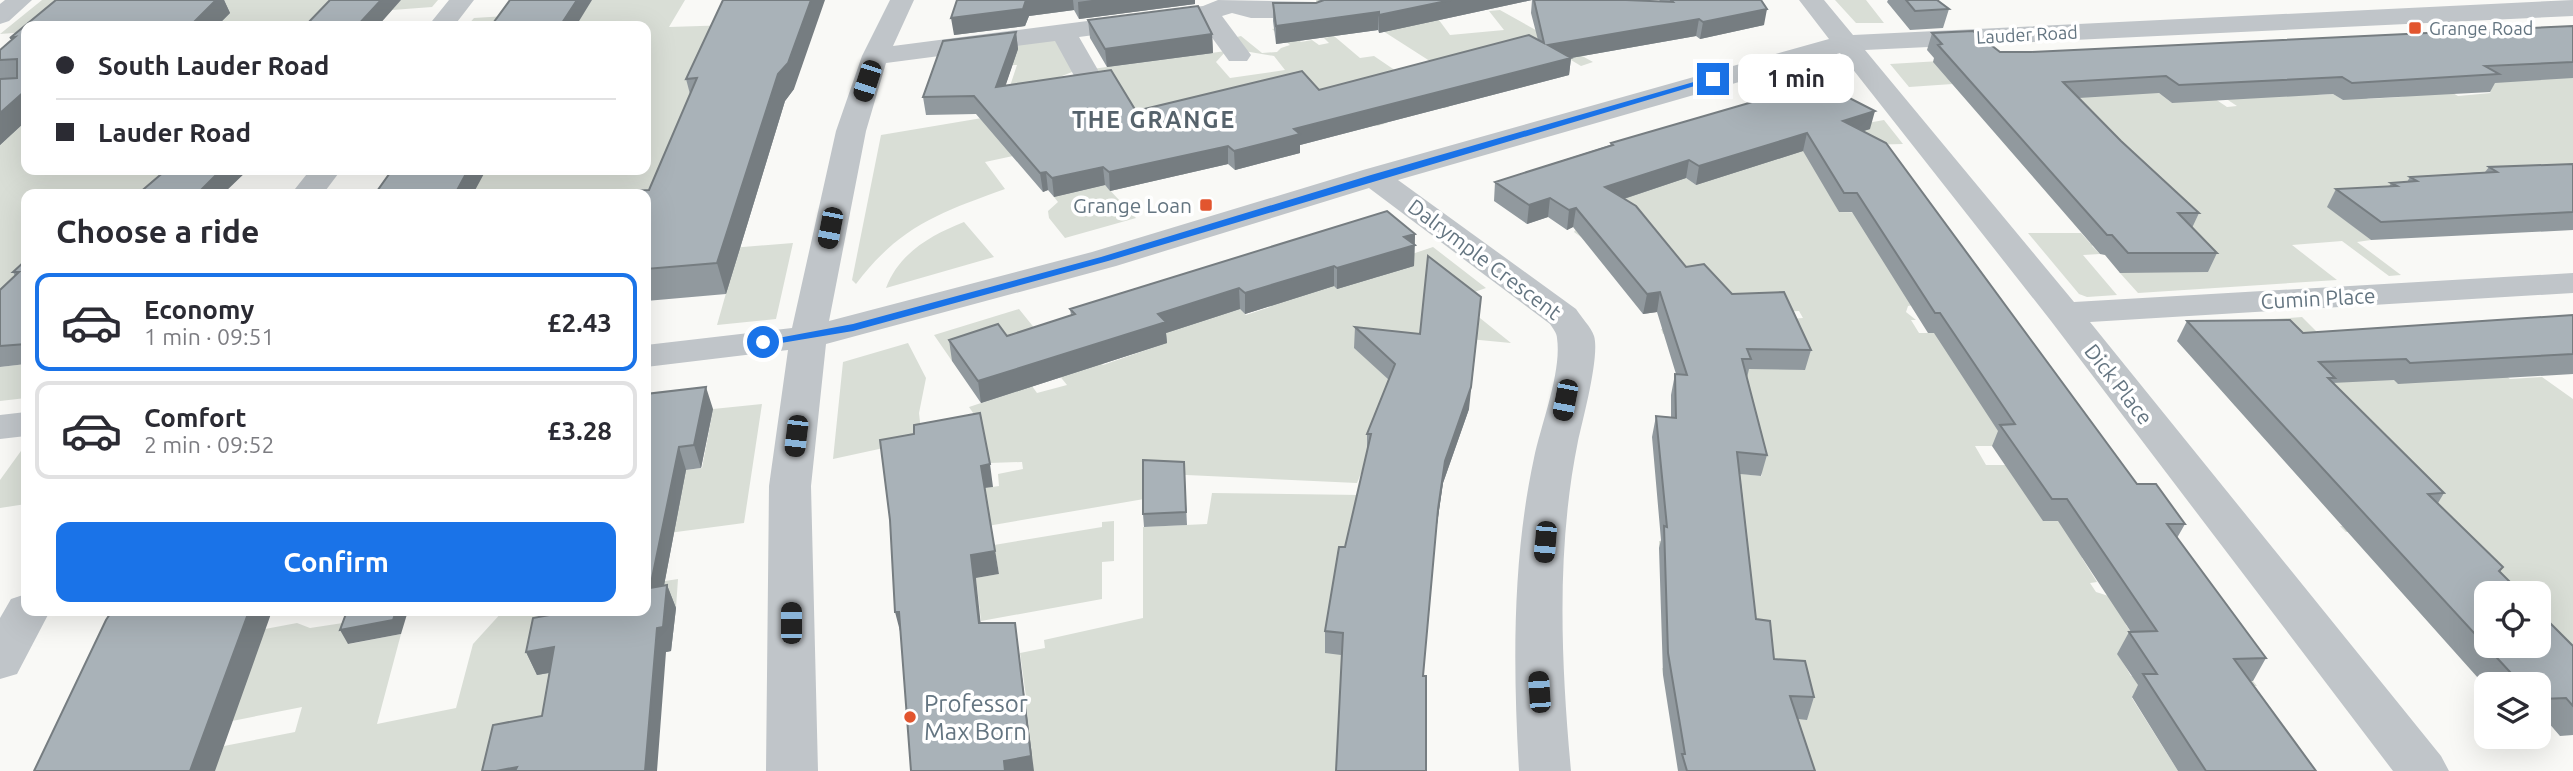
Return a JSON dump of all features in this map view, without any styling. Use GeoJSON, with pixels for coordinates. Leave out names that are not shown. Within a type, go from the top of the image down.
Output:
{"type":"FeatureCollection","features":[{"type":"Feature","properties":{"kind":"street"},"geometry":{"type":"LineString","coordinates":[[0,16],[20,0]]}},
{"type":"Feature","properties":{"kind":"street"},"geometry":{"type":"LineString","coordinates":[[445,21],[462,0]]}},
{"type":"Feature","properties":{"kind":"street"},"geometry":{"type":"LineString","coordinates":[[792,771],[790,486],[808,337],[836,192],[851,131],[875,56],[902,0]]}},
{"type":"Feature","properties":{"kind":"street","name":"Dick Place"},"geometry":{"type":"LineString","coordinates":[[1811,0],[2064,313],[2423,771]]}},
{"type":"Feature","properties":{"kind":"street"},"geometry":{"type":"LineString","coordinates":[[875,56],[1063,32],[1222,6],[1251,10],[1315,9]]}},
{"type":"Feature","properties":{"kind":"street"},"geometry":{"type":"LineString","coordinates":[[1222,6],[1238,55]]}},
{"type":"Feature","properties":{"kind":"street","name":"Lauder Road"},"geometry":{"type":"LineString","coordinates":[[651,355],[808,337],[1104,259],[1374,177],[1845,43],[2573,8]]}},
{"type":"Feature","properties":{"kind":"street"},"geometry":{"type":"LineString","coordinates":[[1063,32],[1088,77]]}},
{"type":"Feature","properties":{"kind":"street"},"geometry":{"type":"LineString","coordinates":[[311,189],[322,175]]}},
{"type":"Feature","properties":{"kind":"street","name":"Dalrymple Crescent"},"geometry":{"type":"LineString","coordinates":[[1374,177],[1563,317],[1576,336],[1550,481],[1540,596],[1537,670],[1545,771]]}},
{"type":"Feature","properties":{"kind":"street","name":"Cumin Place"},"geometry":{"type":"LineString","coordinates":[[2064,313],[2573,282]]}},
{"type":"Feature","properties":{"kind":"street"},"geometry":{"type":"LineString","coordinates":[[0,427],[21,425]]}},
{"type":"Feature","properties":{"kind":"street"},"geometry":{"type":"LineString","coordinates":[[0,661],[24,616]]}},
{"type":"Feature","properties":{"kind":"shaded area"},"geometry":{"type":"Polygon","coordinates":[[[42,0],[79,0],[36,21],[21,21],[21,32],[0,34],[42,0]]]}},
{"type":"Feature","properties":{"kind":"shaded area"},"geometry":{"type":"Polygon","coordinates":[[[178,0],[438,0],[432,7],[392,10],[382,21],[168,21],[178,0]]]}},
{"type":"Feature","properties":{"kind":"shaded area"},"geometry":{"type":"Polygon","coordinates":[[[580,0],[685,0],[669,27],[732,25],[726,66],[803,62],[801,68],[723,104],[650,189],[403,189],[426,175],[651,175],[651,21],[471,21],[474,18],[520,15],[580,0]]]}},
{"type":"Feature","properties":{"kind":"shaded area"},"geometry":{"type":"Polygon","coordinates":[[[1316,0],[1384,0],[1436,16],[1450,35],[1504,30],[1489,11],[1500,10],[1593,62],[1581,66],[1556,51],[1436,65],[1358,15],[1317,6],[1316,0]]]}},
{"type":"Feature","properties":{"kind":"shaded area"},"geometry":{"type":"Polygon","coordinates":[[[1835,0],[1866,0],[1884,23],[1856,23],[1835,0]]]}},
{"type":"Feature","properties":{"kind":"shaded area"},"geometry":{"type":"Polygon","coordinates":[[[1282,27],[1301,42],[1312,40],[1319,45],[1329,43],[1324,38],[1334,36],[1360,58],[1374,56],[1449,107],[1444,108],[1411,87],[1353,99],[1387,123],[1377,126],[1353,108],[1182,175],[1160,153],[1013,156],[985,162],[1005,189],[940,214],[922,224],[889,248],[856,284],[852,280],[881,135],[982,118],[1032,89],[1092,69],[1226,51],[1216,62],[1230,78],[1285,70],[1274,56],[1244,51],[1233,38],[1241,36],[1262,53],[1277,52],[1290,45],[1272,29],[1282,27]]]}},
{"type":"Feature","properties":{"kind":"shaded area"},"geometry":{"type":"Polygon","coordinates":[[[1059,39],[1077,70],[1037,86],[1010,86],[1017,65],[1012,65],[1004,47],[1059,39]]]}},
{"type":"Feature","properties":{"kind":"shaded area"},"geometry":{"type":"Polygon","coordinates":[[[2430,59],[2573,78],[2573,183],[2328,207],[2371,240],[2357,242],[2401,275],[2389,276],[2342,241],[2292,245],[2337,280],[2138,293],[2120,273],[2017,103],[2150,86],[2172,103],[2193,84],[2227,107],[2237,106],[2222,96],[2304,85],[2319,95],[2333,94],[2343,100],[2340,83],[2368,99],[2401,97],[2439,85],[2458,96],[2491,93],[2430,59]]]}},
{"type":"Feature","properties":{"kind":"shaded area"},"geometry":{"type":"Polygon","coordinates":[[[1940,61],[1967,83],[1909,87],[1890,64],[1940,61]]]}},
{"type":"Feature","properties":{"kind":"shaded area"},"geometry":{"type":"Polygon","coordinates":[[[1884,120],[1903,144],[1863,145],[1862,124],[1884,120]]]}},
{"type":"Feature","properties":{"kind":"shaded area"},"geometry":{"type":"Polygon","coordinates":[[[21,122],[21,175],[229,175],[183,189],[21,189],[21,277],[0,291],[0,129],[21,122]]]}},
{"type":"Feature","properties":{"kind":"shaded area"},"geometry":{"type":"Polygon","coordinates":[[[1796,132],[1839,212],[1892,213],[1914,305],[1908,306],[1906,312],[1916,320],[1911,320],[1919,333],[1938,333],[2011,451],[1995,446],[1975,446],[1986,465],[2007,465],[2155,519],[2082,558],[2097,582],[2090,583],[2096,592],[2118,599],[2126,625],[2145,653],[2118,654],[2131,676],[2253,681],[2257,686],[2219,686],[2132,698],[2178,771],[1783,771],[1769,717],[1807,719],[1797,683],[1663,675],[1662,668],[1698,670],[1744,640],[1740,558],[1659,548],[1659,541],[1681,543],[1731,473],[1762,476],[1741,366],[1804,370],[1729,336],[1663,334],[1661,329],[1803,318],[1799,311],[1721,315],[1588,242],[1574,232],[1576,229],[1561,179],[1686,178],[1696,185],[1714,179],[1796,132]]]}},
{"type":"Feature","properties":{"kind":"shaded area"},"geometry":{"type":"Polygon","coordinates":[[[1105,185],[1136,218],[1065,238],[1049,218],[1048,211],[1058,202],[1054,197],[1105,185]]]}},
{"type":"Feature","properties":{"kind":"shaded area"},"geometry":{"type":"Polygon","coordinates":[[[964,222],[994,257],[886,288],[899,265],[917,247],[964,222]]]}},
{"type":"Feature","properties":{"kind":"shaded area"},"geometry":{"type":"Polygon","coordinates":[[[2028,233],[2081,233],[2090,243],[2095,243],[2092,246],[2100,254],[2083,255],[2117,295],[2087,297],[2079,294],[2028,233]]]}},
{"type":"Feature","properties":{"kind":"shaded area"},"geometry":{"type":"Polygon","coordinates":[[[793,243],[776,319],[717,325],[736,258],[651,255],[793,243]]]}},
{"type":"Feature","properties":{"kind":"shaded area"},"geometry":{"type":"Polygon","coordinates":[[[1433,247],[1486,288],[1428,308],[1475,314],[1511,343],[1427,335],[1401,378],[1357,483],[1144,473],[1144,499],[935,535],[966,491],[999,486],[998,474],[1023,469],[1022,462],[989,463],[916,441],[833,459],[843,362],[908,343],[926,378],[919,413],[921,431],[982,426],[969,407],[1032,386],[1037,393],[1067,385],[1037,348],[952,361],[934,335],[1019,309],[1044,340],[1075,332],[1103,365],[1166,343],[1137,311],[1217,316],[1240,309],[1246,315],[1270,307],[1265,301],[1282,263],[1375,278],[1382,275],[1373,267],[1433,247]]]}},
{"type":"Feature","properties":{"kind":"shaded area"},"geometry":{"type":"Polygon","coordinates":[[[2302,317],[2336,351],[2462,342],[2510,379],[2542,377],[2573,399],[2573,664],[2551,652],[2551,581],[2481,581],[2406,532],[2346,532],[2340,526],[2382,525],[2230,400],[2220,323],[2302,317]]]}},
{"type":"Feature","properties":{"kind":"shaded area"},"geometry":{"type":"Polygon","coordinates":[[[21,365],[21,399],[0,401],[0,367],[21,365]]]}},
{"type":"Feature","properties":{"kind":"shaded area"},"geometry":{"type":"Polygon","coordinates":[[[762,404],[744,523],[651,535],[651,509],[686,470],[702,468],[713,409],[762,404]]]}},
{"type":"Feature","properties":{"kind":"shaded area"},"geometry":{"type":"Polygon","coordinates":[[[21,451],[21,505],[0,508],[0,480],[21,451]]]}},
{"type":"Feature","properties":{"kind":"shaded area"},"geometry":{"type":"Polygon","coordinates":[[[1212,493],[1361,495],[1424,664],[1423,682],[1336,771],[1034,771],[994,711],[1027,704],[1020,653],[1045,648],[1044,640],[1143,618],[1143,527],[1207,524],[1212,493]]]}},
{"type":"Feature","properties":{"kind":"shaded area"},"geometry":{"type":"Polygon","coordinates":[[[1114,521],[1114,561],[1102,562],[1102,599],[981,621],[976,578],[999,574],[994,545],[1102,527],[1102,522],[1114,521]]]}},
{"type":"Feature","properties":{"kind":"shaded area"},"geometry":{"type":"Polygon","coordinates":[[[678,579],[676,608],[565,670],[553,739],[500,771],[214,771],[224,746],[295,732],[302,707],[212,725],[265,629],[297,623],[310,628],[356,621],[349,644],[401,634],[377,724],[456,708],[473,644],[498,616],[651,616],[651,583],[678,579]]]}},
{"type":"Feature","properties":{"kind":"building"},"geometry":{"type":"Polygon","coordinates":[[[56,0],[216,0],[195,21],[31,21],[56,0]]]}},
{"type":"Feature","properties":{"kind":"building"},"geometry":{"type":"Polygon","coordinates":[[[330,0],[381,0],[362,21],[310,21],[330,0]]]}},
{"type":"Feature","properties":{"kind":"building"},"geometry":{"type":"Polygon","coordinates":[[[510,0],[577,0],[563,21],[495,21],[510,0]]]}},
{"type":"Feature","properties":{"kind":"building"},"geometry":{"type":"Polygon","coordinates":[[[723,0],[811,0],[788,63],[778,74],[717,263],[651,269],[649,189],[697,78],[686,79],[723,0]]]}},
{"type":"Feature","properties":{"kind":"building"},"geometry":{"type":"Polygon","coordinates":[[[957,0],[1026,0],[1023,9],[951,18],[957,0]]]}},
{"type":"Feature","properties":{"kind":"building"},"geometry":{"type":"Polygon","coordinates":[[[1324,0],[1451,0],[1379,15],[1379,12],[1276,26],[1273,3],[1316,3],[1324,0]]]}},
{"type":"Feature","properties":{"kind":"building"},"geometry":{"type":"Polygon","coordinates":[[[1534,0],[1761,0],[1767,9],[1703,22],[1699,19],[1548,45],[1571,58],[1294,129],[1300,134],[1234,151],[1228,146],[1109,172],[1103,167],[1052,178],[1046,172],[1040,173],[974,96],[923,97],[943,41],[1016,32],[996,87],[1111,70],[1136,111],[1302,71],[1319,90],[1529,35],[1544,43],[1534,0]]]}},
{"type":"Feature","properties":{"kind":"building"},"geometry":{"type":"Polygon","coordinates":[[[1906,0],[1937,0],[1949,9],[1915,11],[1906,0]]]}},
{"type":"Feature","properties":{"kind":"building"},"geometry":{"type":"Polygon","coordinates":[[[1198,6],[1212,34],[1105,49],[1088,20],[1198,6]]]}},
{"type":"Feature","properties":{"kind":"building"},"geometry":{"type":"Polygon","coordinates":[[[2573,26],[2573,62],[2485,66],[2499,74],[2352,83],[2342,77],[2179,85],[2166,76],[2063,82],[2121,141],[2199,213],[2178,213],[2217,253],[2128,253],[2112,235],[2107,235],[1938,45],[1942,44],[1932,33],[1973,31],[2000,52],[2031,52],[2573,26]]]}},
{"type":"Feature","properties":{"kind":"building"},"geometry":{"type":"Polygon","coordinates":[[[21,29],[21,94],[0,113],[0,79],[17,78],[17,59],[0,60],[0,50],[15,37],[10,38],[21,29]]]}},
{"type":"Feature","properties":{"kind":"building"},"geometry":{"type":"Polygon","coordinates":[[[1820,83],[1875,111],[1843,121],[1886,143],[2137,484],[2156,484],[2185,524],[2167,524],[2266,658],[2234,659],[2316,771],[2206,771],[2143,674],[2157,674],[2129,632],[2157,631],[2067,499],[2052,499],[2000,425],[2015,424],[1940,313],[1935,313],[1857,193],[1844,193],[1807,133],[1699,166],[1689,160],[1605,187],[1636,206],[1686,267],[1704,264],[1732,294],[1784,292],[1811,350],[1747,349],[1751,359],[1742,359],[1767,455],[1737,452],[1756,619],[1770,621],[1774,659],[1805,661],[1814,697],[1790,696],[1815,771],[1687,771],[1682,754],[1685,754],[1668,653],[1664,526],[1667,527],[1656,416],[1676,418],[1675,374],[1687,375],[1660,292],[1647,294],[1576,208],[1569,210],[1550,198],[1529,205],[1495,182],[1613,145],[1611,143],[1749,103],[1781,92],[1779,88],[1784,91],[1820,83]]]}},
{"type":"Feature","properties":{"kind":"building"},"geometry":{"type":"Polygon","coordinates":[[[2573,164],[2573,212],[2381,222],[2336,189],[2397,186],[2391,183],[2417,181],[2410,177],[2497,172],[2489,167],[2573,164]]]}},
{"type":"Feature","properties":{"kind":"building"},"geometry":{"type":"Polygon","coordinates":[[[160,175],[216,175],[202,189],[144,189],[160,175]]]}},
{"type":"Feature","properties":{"kind":"building"},"geometry":{"type":"Polygon","coordinates":[[[388,175],[465,175],[458,189],[379,189],[388,175]]]}},
{"type":"Feature","properties":{"kind":"building"},"geometry":{"type":"Polygon","coordinates":[[[1387,211],[1415,234],[1404,237],[1415,245],[1245,293],[1239,288],[1158,314],[1166,322],[978,381],[949,340],[998,324],[1007,336],[1075,314],[1070,309],[1387,211]]]}},
{"type":"Feature","properties":{"kind":"building"},"geometry":{"type":"Polygon","coordinates":[[[1428,256],[1481,297],[1471,387],[1445,461],[1438,509],[1423,676],[1426,676],[1426,771],[1336,771],[1343,633],[1325,631],[1339,547],[1345,547],[1371,434],[1367,434],[1395,364],[1355,327],[1420,334],[1428,256]]]}},
{"type":"Feature","properties":{"kind":"building"},"geometry":{"type":"Polygon","coordinates":[[[21,265],[21,344],[0,346],[0,290],[19,272],[13,272],[21,265]]]}},
{"type":"Feature","properties":{"kind":"building"},"geometry":{"type":"Polygon","coordinates":[[[2573,315],[2573,354],[2410,363],[2406,359],[2319,362],[2335,378],[2328,378],[2444,493],[2428,494],[2503,567],[2499,571],[2509,581],[2474,581],[2474,633],[2187,321],[2290,320],[2303,333],[2573,315]]]}},
{"type":"Feature","properties":{"kind":"building"},"geometry":{"type":"Polygon","coordinates":[[[706,387],[694,445],[679,447],[651,583],[651,393],[706,387]]]}},
{"type":"Feature","properties":{"kind":"building"},"geometry":{"type":"Polygon","coordinates":[[[980,413],[990,464],[981,466],[995,551],[971,555],[979,623],[1015,623],[1031,756],[1004,761],[1005,771],[911,771],[899,612],[895,612],[890,520],[880,440],[914,434],[914,425],[980,413]]]}},
{"type":"Feature","properties":{"kind":"building"},"geometry":{"type":"Polygon","coordinates":[[[1143,460],[1184,462],[1186,512],[1143,514],[1143,460]]]}},
{"type":"Feature","properties":{"kind":"building"},"geometry":{"type":"Polygon","coordinates":[[[667,585],[663,627],[657,628],[645,771],[515,771],[517,767],[482,771],[493,725],[542,716],[554,647],[526,652],[533,618],[651,616],[651,588],[667,585]]]}},
{"type":"Feature","properties":{"kind":"building"},"geometry":{"type":"Polygon","coordinates":[[[109,616],[247,616],[190,771],[34,771],[109,616]]]}},
{"type":"Feature","properties":{"kind":"building"},"geometry":{"type":"Polygon","coordinates":[[[345,616],[394,616],[393,620],[340,630],[345,616]]]}},
{"type":"Feature","properties":{"kind":"building"},"geometry":{"type":"Polygon","coordinates":[[[2551,624],[2573,646],[2573,706],[2566,698],[2551,699],[2551,672],[2510,672],[2497,658],[2551,658],[2551,624]]]}},
{"type":"Feature","properties":{"kind":"place","name":"Grange Road"},"geometry":{"type":"Point","coordinates":[2415,28]}},
{"type":"Feature","properties":{"kind":"place","name":"Grange Loan"},"geometry":{"type":"Point","coordinates":[1206,205]}},
{"type":"Feature","properties":{"kind":"place","name":"Professor Max Born"},"geometry":{"type":"Point","coordinates":[910,717]}},
{"type":"Feature","properties":{"kind":"district","name":"THE GRANGE"},"geometry":{"type":"Point","coordinates":[1154,119]}},
{"type":"Feature","properties":{"kind":"route"},"geometry":{"type":"LineString","coordinates":[[763,342],[808,337],[853,327],[1104,259],[1374,177],[1713,79]]}}]}
